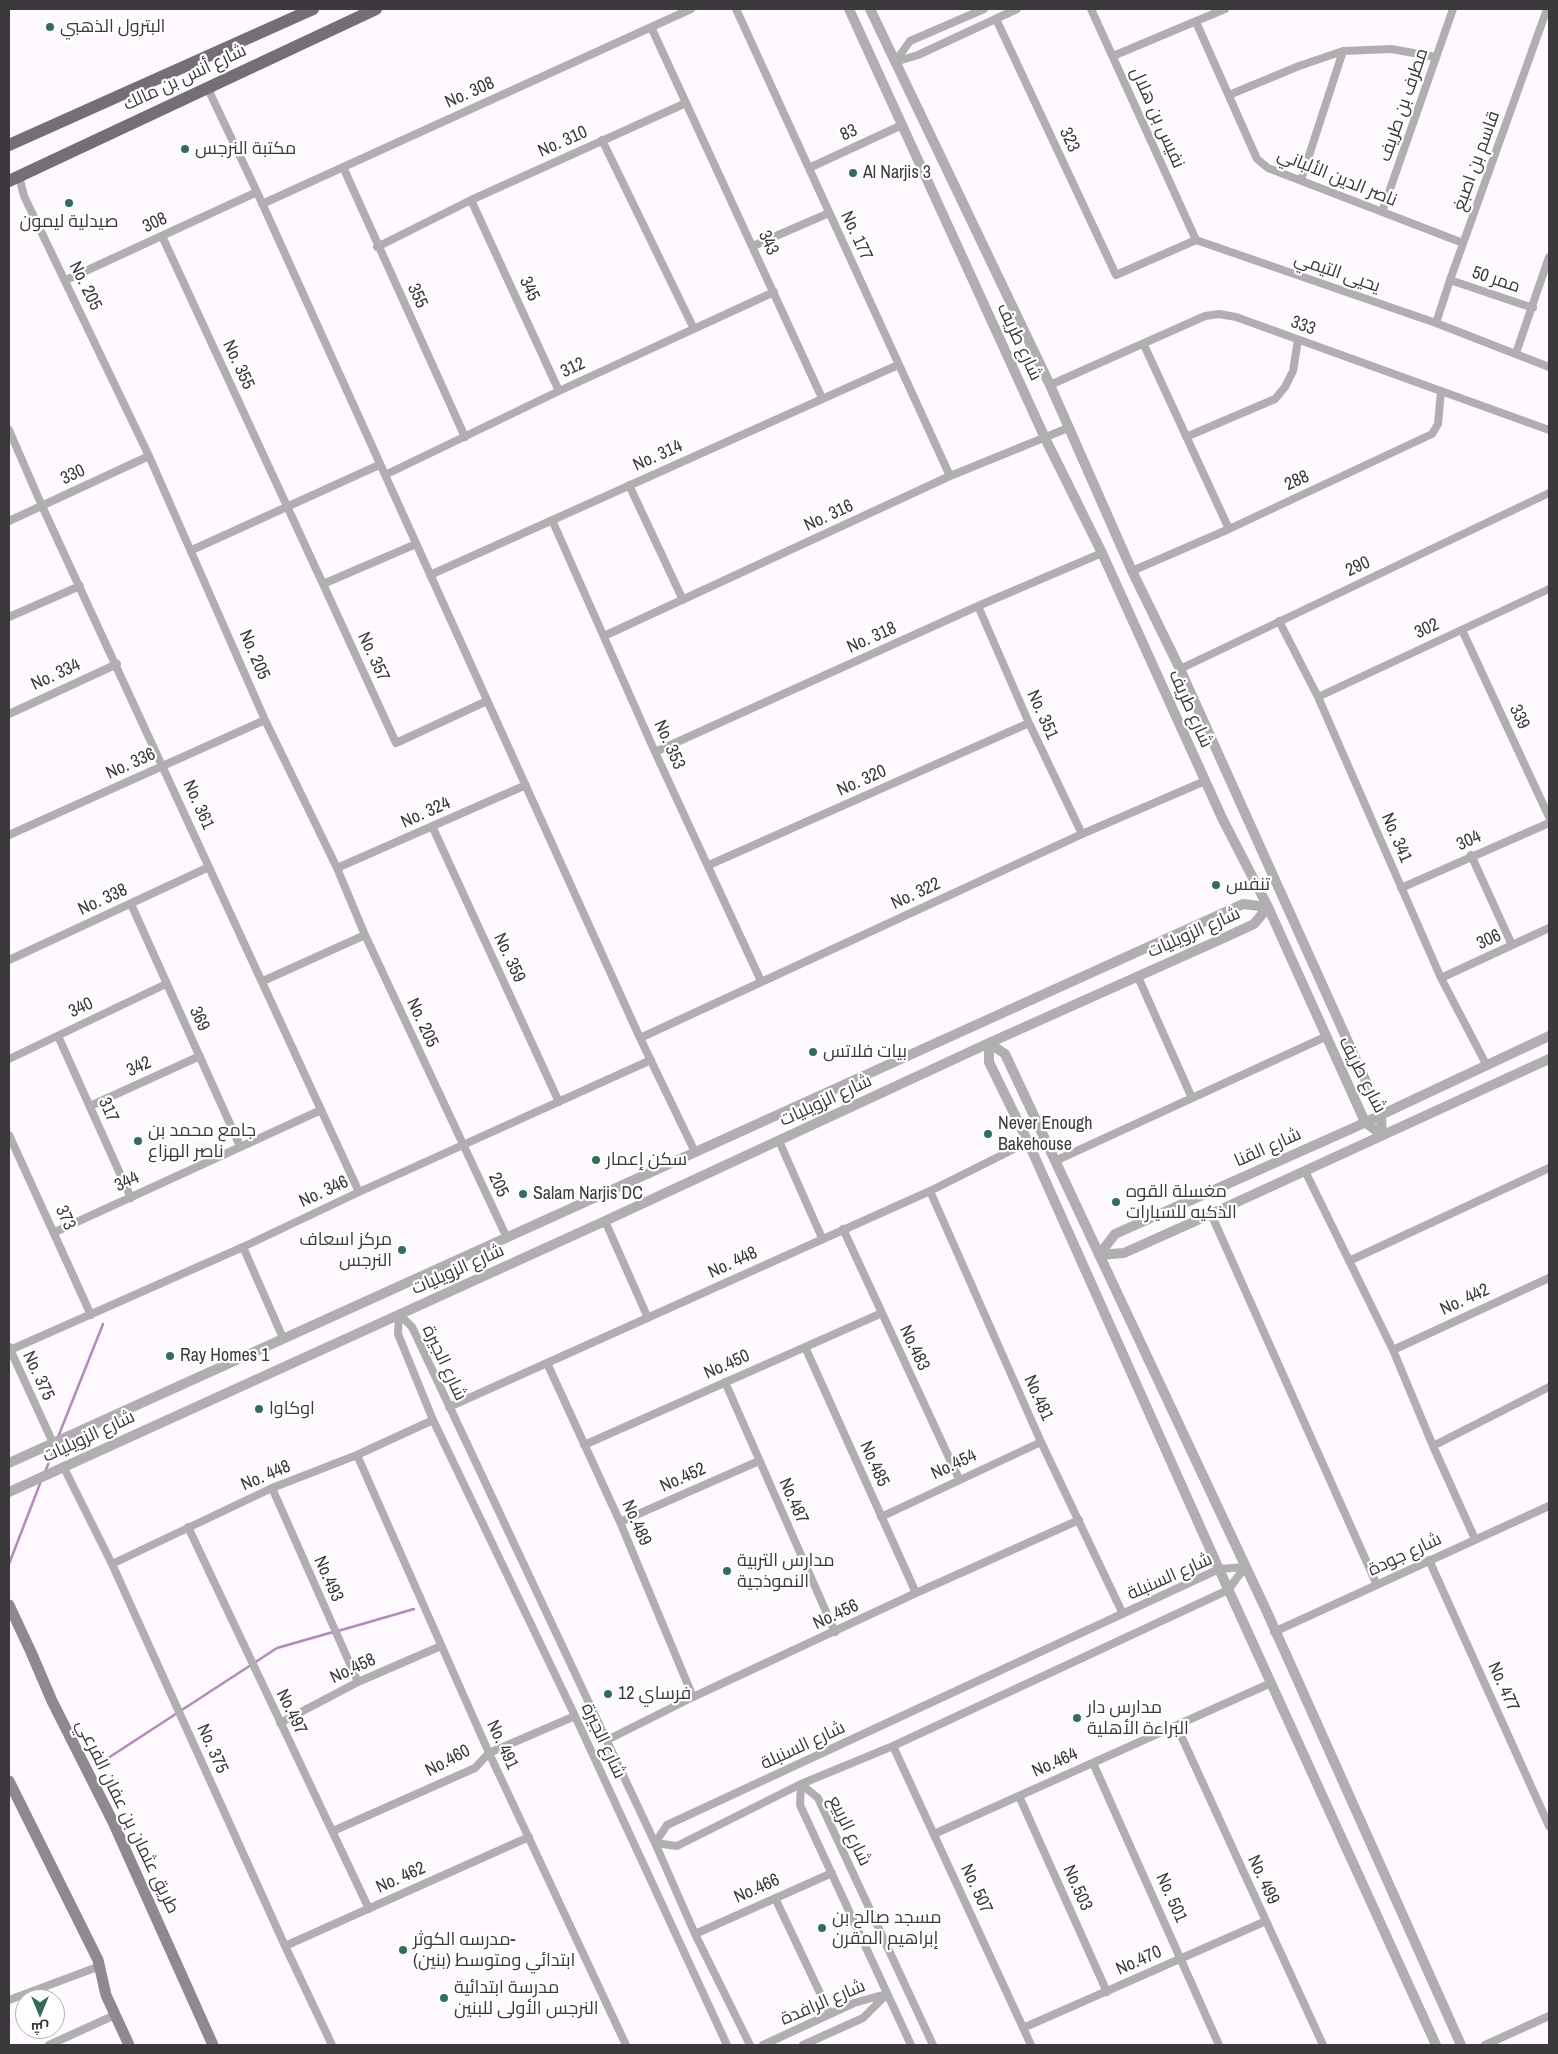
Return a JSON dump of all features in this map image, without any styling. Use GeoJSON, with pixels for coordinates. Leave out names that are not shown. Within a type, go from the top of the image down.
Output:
{"type":"FeatureCollection","features":[{"type":"Feature","properties":{"kind":"main road","name":"شارع أنس بن مالك"},"geometry":{"type":"LineString","coordinates":[[9,145],[313,9]]}},
{"type":"Feature","properties":{"kind":"main road","name":"شارع أنس بن مالك"},"geometry":{"type":"LineString","coordinates":[[14,179],[376,9]]}},
{"type":"Feature","properties":{"kind":"main road","name":"طريق عثمان بن عفان الفرعي"},"geometry":{"type":"LineString","coordinates":[[9,1605],[32,1652],[52,1701],[117,1830],[213,2045]]}},
{"type":"Feature","properties":{"kind":"main road"},"geometry":{"type":"LineString","coordinates":[[9,1781],[13,1800],[100,1966],[106,1995],[129,2045]]}},
{"type":"Feature","properties":{"kind":"street","name":"No. 308"},"geometry":{"type":"LineString","coordinates":[[262,204],[691,9]]}},
{"type":"Feature","properties":{"kind":"street","name":"No. 177"},"geometry":{"type":"LineString","coordinates":[[736,9],[950,476]]}},
{"type":"Feature","properties":{"kind":"street","name":"شارع طريف"},"geometry":{"type":"LineString","coordinates":[[849,9],[1045,438],[1102,553],[1222,818],[1268,907],[1364,1122],[1382,1135]]}},
{"type":"Feature","properties":{"kind":"street","name":"شارع طريف"},"geometry":{"type":"LineString","coordinates":[[870,9],[1050,385],[1132,571],[1180,669],[1382,1115],[1382,1135]]}},
{"type":"Feature","properties":{"kind":"street"},"geometry":{"type":"LineString","coordinates":[[895,62],[910,41],[984,9]]}},
{"type":"Feature","properties":{"kind":"street"},"geometry":{"type":"LineString","coordinates":[[895,62],[918,55],[1017,9]]}},
{"type":"Feature","properties":{"kind":"street","name":"نفيس بن هلال"},"geometry":{"type":"LineString","coordinates":[[1092,9],[1196,240]]}},
{"type":"Feature","properties":{"kind":"street"},"geometry":{"type":"LineString","coordinates":[[1113,56],[1225,9]]}},
{"type":"Feature","properties":{"kind":"street","name":"مطرف بن طريف"},"geometry":{"type":"LineString","coordinates":[[1382,212],[1454,9]]}},
{"type":"Feature","properties":{"kind":"street","name":"قاسم بن اصبغ"},"geometry":{"type":"LineString","coordinates":[[1436,323],[1547,9]]}},
{"type":"Feature","properties":{"kind":"street","name":"323"},"geometry":{"type":"LineString","coordinates":[[996,19],[1116,275],[1196,240]]}},
{"type":"Feature","properties":{"kind":"street","name":"ناصر الدين الألباني"},"geometry":{"type":"LineString","coordinates":[[1196,22],[1257,159],[1268,168],[1463,243]]}},
{"type":"Feature","properties":{"kind":"street"},"geometry":{"type":"LineString","coordinates":[[652,27],[686,102]]}},
{"type":"Feature","properties":{"kind":"street"},"geometry":{"type":"LineString","coordinates":[[1229,95],[1299,66],[1343,51],[1391,49],[1436,57]]}},
{"type":"Feature","properties":{"kind":"street"},"geometry":{"type":"LineString","coordinates":[[1301,180],[1343,51]]}},
{"type":"Feature","properties":{"kind":"street"},"geometry":{"type":"LineString","coordinates":[[207,87],[257,192],[640,1038],[696,1152]]}},
{"type":"Feature","properties":{"kind":"street","name":"No. 310"},"geometry":{"type":"LineString","coordinates":[[377,246],[471,200],[686,102]]}},
{"type":"Feature","properties":{"kind":"street","name":"343"},"geometry":{"type":"LineString","coordinates":[[686,102],[822,398]]}},
{"type":"Feature","properties":{"kind":"street","name":"83"},"geometry":{"type":"LineString","coordinates":[[809,168],[902,125]]}},
{"type":"Feature","properties":{"kind":"street"},"geometry":{"type":"LineString","coordinates":[[602,140],[694,329]]}},
{"type":"Feature","properties":{"kind":"street","name":"355"},"geometry":{"type":"LineString","coordinates":[[343,167],[377,246],[465,437]]}},
{"type":"Feature","properties":{"kind":"street","name":"No. 205"},"geometry":{"type":"LineString","coordinates":[[14,179],[66,280],[149,456],[192,550],[265,720],[337,868],[365,935],[463,1145]]}},
{"type":"Feature","properties":{"kind":"street","name":"308"},"geometry":{"type":"LineString","coordinates":[[66,280],[257,192]]}},
{"type":"Feature","properties":{"kind":"street","name":"345"},"geometry":{"type":"LineString","coordinates":[[471,200],[559,391]]}},
{"type":"Feature","properties":{"kind":"street"},"geometry":{"type":"LineString","coordinates":[[753,246],[829,213]]}},
{"type":"Feature","properties":{"kind":"street","name":"No. 355"},"geometry":{"type":"LineString","coordinates":[[162,236],[323,584]]}},
{"type":"Feature","properties":{"kind":"street","name":"يحيى التيمي"},"geometry":{"type":"LineString","coordinates":[[1196,240],[1436,323],[1549,367]]}},
{"type":"Feature","properties":{"kind":"street"},"geometry":{"type":"LineString","coordinates":[[1516,353],[1547,273],[1549,257]]}},
{"type":"Feature","properties":{"kind":"street","name":"ممر 50"},"geometry":{"type":"LineString","coordinates":[[1450,280],[1533,308]]}},
{"type":"Feature","properties":{"kind":"street","name":"312"},"geometry":{"type":"LineString","coordinates":[[385,475],[559,391],[774,292]]}},
{"type":"Feature","properties":{"kind":"street","name":"333"},"geometry":{"type":"LineString","coordinates":[[1050,385],[1144,345],[1205,316],[1219,314],[1236,317],[1549,430]]}},
{"type":"Feature","properties":{"kind":"street"},"geometry":{"type":"LineString","coordinates":[[1186,437],[1274,399],[1285,387],[1293,371],[1298,340]]}},
{"type":"Feature","properties":{"kind":"street"},"geometry":{"type":"LineString","coordinates":[[1144,345],[1229,529]]}},
{"type":"Feature","properties":{"kind":"street","name":"No. 314"},"geometry":{"type":"LineString","coordinates":[[430,575],[898,365]]}},
{"type":"Feature","properties":{"kind":"street","name":"288"},"geometry":{"type":"LineString","coordinates":[[1132,571],[1229,529],[1432,434],[1438,424],[1441,391]]}},
{"type":"Feature","properties":{"kind":"street","name":"No. 316"},"geometry":{"type":"LineString","coordinates":[[604,636],[950,476],[1068,428]]}},
{"type":"Feature","properties":{"kind":"street","name":"No. 361"},"geometry":{"type":"LineString","coordinates":[[9,430],[42,506],[359,1192]]}},
{"type":"Feature","properties":{"kind":"street","name":"330"},"geometry":{"type":"LineString","coordinates":[[9,522],[149,456]]}},
{"type":"Feature","properties":{"kind":"street"},"geometry":{"type":"LineString","coordinates":[[192,550],[379,465]]}},
{"type":"Feature","properties":{"kind":"street"},"geometry":{"type":"LineString","coordinates":[[629,485],[683,600]]}},
{"type":"Feature","properties":{"kind":"street","name":"290"},"geometry":{"type":"LineString","coordinates":[[1180,669],[1549,493]]}},
{"type":"Feature","properties":{"kind":"street","name":"No. 353"},"geometry":{"type":"LineString","coordinates":[[552,520],[655,752],[761,981]]}},
{"type":"Feature","properties":{"kind":"street"},"geometry":{"type":"LineString","coordinates":[[323,584],[416,544]]}},
{"type":"Feature","properties":{"kind":"street","name":"No. 318"},"geometry":{"type":"LineString","coordinates":[[655,752],[978,606],[1102,553]]}},
{"type":"Feature","properties":{"kind":"street","name":"No. 357"},"geometry":{"type":"LineString","coordinates":[[323,584],[396,743],[487,701]]}},
{"type":"Feature","properties":{"kind":"street"},"geometry":{"type":"LineString","coordinates":[[9,617],[80,586]]}},
{"type":"Feature","properties":{"kind":"street","name":"302"},"geometry":{"type":"LineString","coordinates":[[1318,697],[1549,589]]}},
{"type":"Feature","properties":{"kind":"street","name":"No. 351"},"geometry":{"type":"LineString","coordinates":[[978,606],[1029,723],[1082,834]]}},
{"type":"Feature","properties":{"kind":"street","name":"No. 341"},"geometry":{"type":"LineString","coordinates":[[1279,621],[1318,697],[1440,978],[1487,1066]]}},
{"type":"Feature","properties":{"kind":"street","name":"339"},"geometry":{"type":"LineString","coordinates":[[1462,630],[1549,817]]}},
{"type":"Feature","properties":{"kind":"street","name":"No. 334"},"geometry":{"type":"LineString","coordinates":[[9,714],[116,664]]}},
{"type":"Feature","properties":{"kind":"street","name":"No. 336"},"geometry":{"type":"LineString","coordinates":[[9,835],[265,720]]}},
{"type":"Feature","properties":{"kind":"street","name":"No. 320"},"geometry":{"type":"LineString","coordinates":[[708,865],[1029,723]]}},
{"type":"Feature","properties":{"kind":"street","name":"No. 322"},"geometry":{"type":"LineString","coordinates":[[640,1038],[1082,834],[1205,781]]}},
{"type":"Feature","properties":{"kind":"street","name":"No. 324"},"geometry":{"type":"LineString","coordinates":[[337,868],[526,785]]}},
{"type":"Feature","properties":{"kind":"street","name":"304"},"geometry":{"type":"LineString","coordinates":[[1401,888],[1549,822]]}},
{"type":"Feature","properties":{"kind":"street","name":"No. 359"},"geometry":{"type":"LineString","coordinates":[[432,826],[559,1102]]}},
{"type":"Feature","properties":{"kind":"street"},"geometry":{"type":"LineString","coordinates":[[1471,856],[1512,945]]}},
{"type":"Feature","properties":{"kind":"street","name":"No. 338"},"geometry":{"type":"LineString","coordinates":[[9,960],[209,867]]}},
{"type":"Feature","properties":{"kind":"street","name":"369"},"geometry":{"type":"LineString","coordinates":[[130,904],[240,1146]]}},
{"type":"Feature","properties":{"kind":"street","name":"شارع الزويليات"},"geometry":{"type":"LineString","coordinates":[[9,1464],[1244,904],[1268,907]]}},
{"type":"Feature","properties":{"kind":"street","name":"شارع الزويليات"},"geometry":{"type":"LineString","coordinates":[[9,1492],[605,1221],[989,1043],[1254,924],[1268,907]]}},
{"type":"Feature","properties":{"kind":"street","name":"306"},"geometry":{"type":"LineString","coordinates":[[1440,978],[1549,928]]}},
{"type":"Feature","properties":{"kind":"street"},"geometry":{"type":"LineString","coordinates":[[263,981],[365,935]]}},
{"type":"Feature","properties":{"kind":"street"},"geometry":{"type":"LineString","coordinates":[[1138,977],[1192,1098]]}},
{"type":"Feature","properties":{"kind":"street","name":"340"},"geometry":{"type":"LineString","coordinates":[[9,1059],[166,984]]}},
{"type":"Feature","properties":{"kind":"street","name":"317"},"geometry":{"type":"LineString","coordinates":[[58,1036],[131,1198]]}},
{"type":"Feature","properties":{"kind":"street","name":"شارع القنا"},"geometry":{"type":"LineString","coordinates":[[1100,1255],[1114,1234],[1382,1115],[1549,1036]]}},
{"type":"Feature","properties":{"kind":"street"},"geometry":{"type":"LineString","coordinates":[[1055,1160],[1325,1037]]}},
{"type":"Feature","properties":{"kind":"street"},"geometry":{"type":"LineString","coordinates":[[989,1043],[989,1062],[1028,1142],[1218,1569],[1436,2045]]}},
{"type":"Feature","properties":{"kind":"street"},"geometry":{"type":"LineString","coordinates":[[989,1043],[1006,1054],[1246,1567],[1461,2045]]}},
{"type":"Feature","properties":{"kind":"street","name":"342"},"geometry":{"type":"LineString","coordinates":[[90,1106],[200,1056]]}},
{"type":"Feature","properties":{"kind":"street","name":"شارع القنا"},"geometry":{"type":"LineString","coordinates":[[1100,1255],[1124,1253],[1549,1059]]}},
{"type":"Feature","properties":{"kind":"street","name":"No. 346"},"geometry":{"type":"LineString","coordinates":[[9,1349],[92,1315],[651,1060]]}},
{"type":"Feature","properties":{"kind":"street","name":"344"},"geometry":{"type":"LineString","coordinates":[[55,1232],[321,1110]]}},
{"type":"Feature","properties":{"kind":"street","name":"373"},"geometry":{"type":"LineString","coordinates":[[9,1135],[92,1315]]}},
{"type":"Feature","properties":{"kind":"street"},"geometry":{"type":"LineString","coordinates":[[779,1141],[822,1238]]}},
{"type":"Feature","properties":{"kind":"street","name":"No. 448"},"geometry":{"type":"LineString","coordinates":[[449,1408],[822,1238],[930,1191],[1028,1142]]}},
{"type":"Feature","properties":{"kind":"street","name":"205"},"geometry":{"type":"LineString","coordinates":[[463,1145],[506,1238]]}},
{"type":"Feature","properties":{"kind":"street"},"geometry":{"type":"LineString","coordinates":[[1349,1261],[1549,1168]]}},
{"type":"Feature","properties":{"kind":"street"},"geometry":{"type":"LineString","coordinates":[[1305,1172],[1393,1350],[1433,1446],[1475,1539]]}},
{"type":"Feature","properties":{"kind":"street","name":"No.481"},"geometry":{"type":"LineString","coordinates":[[930,1191],[1042,1442],[1123,1614]]}},
{"type":"Feature","properties":{"kind":"street"},"geometry":{"type":"LineString","coordinates":[[1211,1214],[1377,1585]]}},
{"type":"Feature","properties":{"kind":"street"},"geometry":{"type":"LineString","coordinates":[[605,1221],[648,1318]]}},
{"type":"Feature","properties":{"kind":"street","name":"No.483"},"geometry":{"type":"LineString","coordinates":[[842,1229],[959,1479]]}},
{"type":"Feature","properties":{"kind":"street"},"geometry":{"type":"LineString","coordinates":[[243,1247],[284,1338]]}},
{"type":"Feature","properties":{"kind":"street","name":"No. 442"},"geometry":{"type":"LineString","coordinates":[[1393,1350],[1549,1278]]}},
{"type":"Feature","properties":{"kind":"street","name":"No.450"},"geometry":{"type":"LineString","coordinates":[[584,1445],[882,1313]]}},
{"type":"Feature","properties":{"kind":"street","name":"شارع الجيرة"},"geometry":{"type":"LineString","coordinates":[[398,1314],[412,1327],[655,1843],[695,1934],[750,2045]]}},
{"type":"Feature","properties":{"kind":"street","name":"شارع الجيرة"},"geometry":{"type":"LineString","coordinates":[[398,1314],[398,1334],[434,1420],[575,1716],[727,2045]]}},
{"type":"Feature","properties":{"kind":"street","name":"No.485"},"geometry":{"type":"LineString","coordinates":[[805,1347],[916,1593]]}},
{"type":"Feature","properties":{"kind":"street","name":"No. 375"},"geometry":{"type":"LineString","coordinates":[[9,1349],[54,1445]]}},
{"type":"Feature","properties":{"kind":"street","name":"No.489"},"geometry":{"type":"LineString","coordinates":[[547,1363],[620,1522],[693,1697]]}},
{"type":"Feature","properties":{"kind":"street","name":"No.487"},"geometry":{"type":"LineString","coordinates":[[726,1382],[759,1462],[835,1632]]}},
{"type":"Feature","properties":{"kind":"street"},"geometry":{"type":"LineString","coordinates":[[1433,1446],[1549,1387]]}},
{"type":"Feature","properties":{"kind":"street","name":"No. 448"},"geometry":{"type":"LineString","coordinates":[[112,1564],[272,1488],[357,1455],[434,1420]]}},
{"type":"Feature","properties":{"kind":"street","name":"No.454"},"geometry":{"type":"LineString","coordinates":[[881,1517],[959,1479],[1042,1442]]}},
{"type":"Feature","properties":{"kind":"street","name":"No. 491"},"geometry":{"type":"LineString","coordinates":[[357,1455],[489,1753],[626,2045]]}},
{"type":"Feature","properties":{"kind":"street","name":"No.452"},"geometry":{"type":"LineString","coordinates":[[620,1522],[759,1462]]}},
{"type":"Feature","properties":{"kind":"street","name":"No. 375"},"geometry":{"type":"LineString","coordinates":[[63,1466],[112,1564],[285,1946],[332,2045]]}},
{"type":"Feature","properties":{"kind":"street","name":"No.493"},"geometry":{"type":"LineString","coordinates":[[272,1488],[358,1682]]}},
{"type":"Feature","properties":{"kind":"street","name":"شارع جودة"},"geometry":{"type":"LineString","coordinates":[[1274,1632],[1549,1506]]}},
{"type":"Feature","properties":{"kind":"street","name":"No.456"},"geometry":{"type":"LineString","coordinates":[[606,1740],[693,1697],[916,1593],[1079,1520]]}},
{"type":"Feature","properties":{"kind":"street","name":"No.497"},"geometry":{"type":"LineString","coordinates":[[188,1527],[369,1909]]}},
{"type":"Feature","properties":{"kind":"street","name":"No. 477"},"geometry":{"type":"LineString","coordinates":[[1429,1560],[1549,1826]]}},
{"type":"Feature","properties":{"kind":"street","name":"شارع السنبلة"},"geometry":{"type":"LineString","coordinates":[[1246,1567],[1228,1590],[893,1746],[801,1784],[677,1846],[655,1843],[667,1825],[1218,1569],[1246,1567]]}},
{"type":"Feature","properties":{"kind":"street","name":"No.458"},"geometry":{"type":"LineString","coordinates":[[280,1723],[358,1682],[441,1646]]}},
{"type":"Feature","properties":{"kind":"street","name":"No.464"},"geometry":{"type":"LineString","coordinates":[[934,1834],[1271,1683]]}},
{"type":"Feature","properties":{"kind":"street","name":"No.460"},"geometry":{"type":"LineString","coordinates":[[333,1831],[475,1768],[489,1753],[575,1716]]}},
{"type":"Feature","properties":{"kind":"street","name":"No. 499"},"geometry":{"type":"LineString","coordinates":[[1177,1726],[1323,2045]]}},
{"type":"Feature","properties":{"kind":"street","name":"No. 507"},"geometry":{"type":"LineString","coordinates":[[893,1746],[1031,2045]]}},
{"type":"Feature","properties":{"kind":"street","name":"No. 501"},"geometry":{"type":"LineString","coordinates":[[1093,1763],[1182,1958],[1219,2045]]}},
{"type":"Feature","properties":{"kind":"street","name":"شارع الربيع"},"geometry":{"type":"LineString","coordinates":[[801,1784],[800,1805],[911,2045]]}},
{"type":"Feature","properties":{"kind":"street","name":"شارع الربيع"},"geometry":{"type":"LineString","coordinates":[[801,1784],[818,1798],[933,2045]]}},
{"type":"Feature","properties":{"kind":"street","name":"No.503"},"geometry":{"type":"LineString","coordinates":[[1019,1796],[1107,1992]]}},
{"type":"Feature","properties":{"kind":"street","name":"No. 462"},"geometry":{"type":"LineString","coordinates":[[285,1946],[529,1837]]}},
{"type":"Feature","properties":{"kind":"street","name":"No.466"},"geometry":{"type":"LineString","coordinates":[[695,1934],[832,1872]]}},
{"type":"Feature","properties":{"kind":"street"},"geometry":{"type":"LineString","coordinates":[[775,1898],[830,2014]]}},
{"type":"Feature","properties":{"kind":"street","name":"No.470"},"geometry":{"type":"LineString","coordinates":[[1023,2028],[1266,1921]]}},
{"type":"Feature","properties":{"kind":"street"},"geometry":{"type":"LineString","coordinates":[[9,2000],[100,1966]]}},
{"type":"Feature","properties":{"kind":"street","name":"شارع الرافدة"},"geometry":{"type":"LineString","coordinates":[[763,2045],[854,2002],[886,1994]]}},
{"type":"Feature","properties":{"kind":"street","name":"شارع الرافدة"},"geometry":{"type":"LineString","coordinates":[[803,2045],[863,2018],[886,1994]]}},
{"type":"Feature","properties":{"kind":"street"},"geometry":{"type":"LineString","coordinates":[[49,2045],[115,2015]]}},
{"type":"Feature","properties":{"kind":"street"},"geometry":{"type":"LineString","coordinates":[[1485,2045],[1549,2016]]}},
{"type":"Feature","properties":{"kind":"waterway"},"geometry":{"type":"LineString","coordinates":[[58,1437],[103,1324]]}},
{"type":"Feature","properties":{"kind":"waterway"},"geometry":{"type":"LineString","coordinates":[[45,1472],[55,1447]]}},
{"type":"Feature","properties":{"kind":"waterway"},"geometry":{"type":"LineString","coordinates":[[9,1564],[41,1481]]}},
{"type":"Feature","properties":{"kind":"waterway"},"geometry":{"type":"LineString","coordinates":[[338,1631],[414,1609]]}},
{"type":"Feature","properties":{"kind":"waterway"},"geometry":{"type":"LineString","coordinates":[[102,1762],[277,1648],[333,1632]]}},
{"type":"Feature","properties":{"kind":"place","name":"البترول الذهبي"},"geometry":{"type":"Point","coordinates":[50,27]}},
{"type":"Feature","properties":{"kind":"place","name":"مكتبة النرجس"},"geometry":{"type":"Point","coordinates":[185,149]}},
{"type":"Feature","properties":{"kind":"place","name":"Al Narjis 3"},"geometry":{"type":"Point","coordinates":[853,173]}},
{"type":"Feature","properties":{"kind":"place","name":"صيدلية ليمون"},"geometry":{"type":"Point","coordinates":[69,203]}},
{"type":"Feature","properties":{"kind":"place","name":"تنفس"},"geometry":{"type":"Point","coordinates":[1216,885]}},
{"type":"Feature","properties":{"kind":"place","name":"بيات فلاتس"},"geometry":{"type":"Point","coordinates":[813,1052]}},
{"type":"Feature","properties":{"kind":"place","name":"Never Enough Bakehouse"},"geometry":{"type":"Point","coordinates":[988,1134]}},
{"type":"Feature","properties":{"kind":"place","name":"جامع محمد بن ناصر الهزاع"},"geometry":{"type":"Point","coordinates":[138,1141]}},
{"type":"Feature","properties":{"kind":"place","name":"سكن إعمار"},"geometry":{"type":"Point","coordinates":[596,1160]}},
{"type":"Feature","properties":{"kind":"place","name":"Salam Narjis DC"},"geometry":{"type":"Point","coordinates":[523,1194]}},
{"type":"Feature","properties":{"kind":"place","name":"مغسلة القوه الذكيه للسيارات"},"geometry":{"type":"Point","coordinates":[1116,1202]}},
{"type":"Feature","properties":{"kind":"place","name":"مركز اسعاف النرجس"},"geometry":{"type":"Point","coordinates":[402,1250]}},
{"type":"Feature","properties":{"kind":"place","name":"Ray Homes 1"},"geometry":{"type":"Point","coordinates":[170,1356]}},
{"type":"Feature","properties":{"kind":"place","name":"اوكاوا"},"geometry":{"type":"Point","coordinates":[259,1409]}},
{"type":"Feature","properties":{"kind":"place","name":"مدارس التربية النموذجية"},"geometry":{"type":"Point","coordinates":[727,1571]}},
{"type":"Feature","properties":{"kind":"place","name":"فرساي 12"},"geometry":{"type":"Point","coordinates":[608,1694]}},
{"type":"Feature","properties":{"kind":"place","name":"مدارس دار البراءة الأهلية"},"geometry":{"type":"Point","coordinates":[1077,1718]}},
{"type":"Feature","properties":{"kind":"place","name":"مسجد صالح بن إبراهيم المقرن"},"geometry":{"type":"Point","coordinates":[822,1928]}},
{"type":"Feature","properties":{"kind":"place","name":"مدرسه الكوثر- ابتدائي ومتوسط (بنين)"},"geometry":{"type":"Point","coordinates":[403,1950]}},
{"type":"Feature","properties":{"kind":"place","name":"مدرسة ابتدائية النرجس الأولى للبنين"},"geometry":{"type":"Point","coordinates":[444,1998]}}]}
